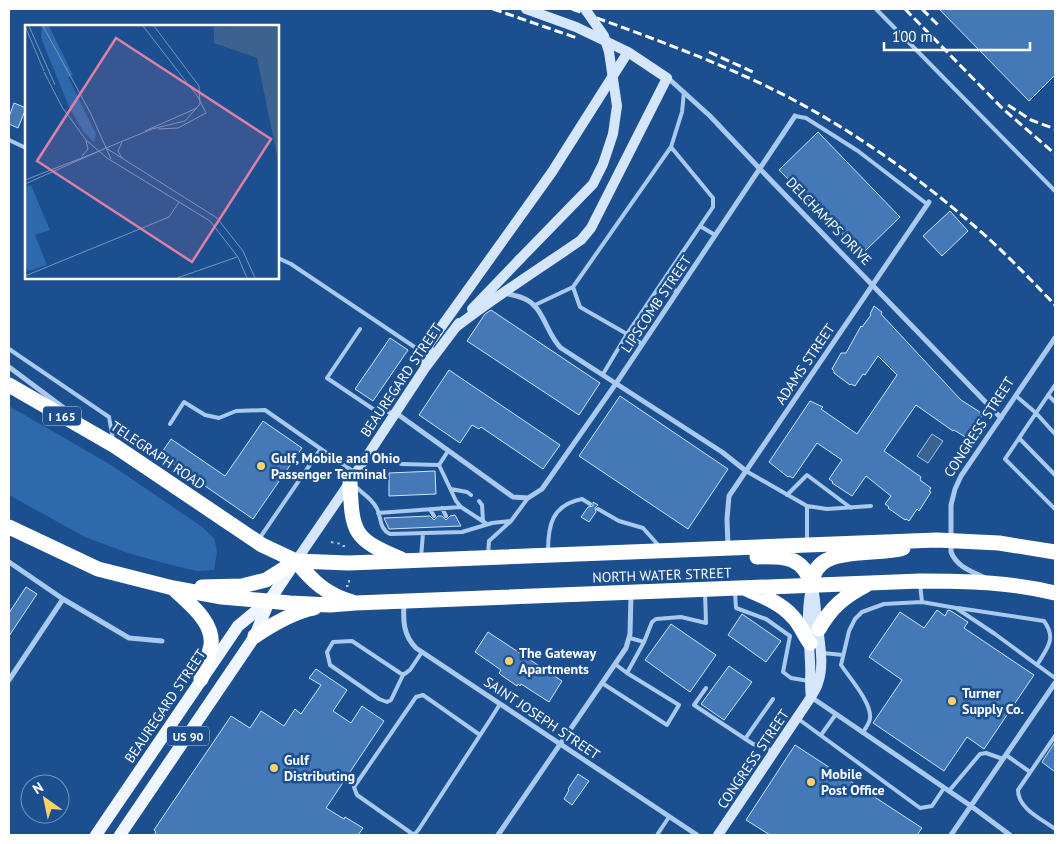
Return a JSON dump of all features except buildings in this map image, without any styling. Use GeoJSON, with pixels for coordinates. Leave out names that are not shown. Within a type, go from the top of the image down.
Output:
{"type":"FeatureCollection","features":[{"type":"Feature","properties":{"kind":"highway","name":"I 165"},"geometry":{"type":"LineString","coordinates":[[9,385],[115,446]]}},
{"type":"Feature","properties":{"kind":"highway","name":"TELEGRAPH ROAD"},"geometry":{"type":"LineString","coordinates":[[115,446],[257,542],[296,561]]}},
{"type":"Feature","properties":{"kind":"highway"},"geometry":{"type":"LineString","coordinates":[[353,478],[354,524],[362,538],[375,548],[405,560]]}},
{"type":"Feature","properties":{"kind":"highway"},"geometry":{"type":"LineString","coordinates":[[12,526],[98,569],[173,588],[242,586],[266,580],[296,561],[318,586],[335,596],[355,602]]}},
{"type":"Feature","properties":{"kind":"highway"},"geometry":{"type":"LineString","coordinates":[[812,585],[812,577],[816,570],[822,563],[834,556],[892,552],[930,540]]}},
{"type":"Feature","properties":{"kind":"highway","name":"NORTH WATER STREET"},"geometry":{"type":"LineString","coordinates":[[296,561],[349,563],[930,540],[999,543],[1055,552]]}},
{"type":"Feature","properties":{"kind":"highway"},"geometry":{"type":"LineString","coordinates":[[644,550],[683,559],[782,557],[797,562],[804,568],[812,585]]}},
{"type":"Feature","properties":{"kind":"highway","name":"NORTH WATER STREET"},"geometry":{"type":"LineString","coordinates":[[173,588],[222,597],[290,604],[330,605],[345,605],[355,602],[965,581],[1023,586],[1055,593]]}},
{"type":"Feature","properties":{"kind":"highway"},"geometry":{"type":"LineString","coordinates":[[819,629],[826,616],[836,604],[848,594],[870,583]]}},
{"type":"Feature","properties":{"kind":"highway","name":"US 90"},"geometry":{"type":"LineString","coordinates":[[173,588],[199,614],[208,627],[211,646],[201,679]]}},
{"type":"Feature","properties":{"kind":"highway"},"geometry":{"type":"LineString","coordinates":[[739,588],[770,600],[788,611],[795,618],[815,648]]}},
{"type":"Feature","properties":{"kind":"highway"},"geometry":{"type":"LineString","coordinates":[[255,636],[290,616],[309,609],[330,605]]}},
{"type":"Feature","properties":{"kind":"main road","name":"BEAUREGARD STREET"},"geometry":{"type":"LineString","coordinates":[[120,835],[255,636],[269,601],[296,561]]}},
{"type":"Feature","properties":{"kind":"main road","name":"BEAUREGARD STREET"},"geometry":{"type":"LineString","coordinates":[[96,835],[238,626],[269,601]]}},
{"type":"Feature","properties":{"kind":"main road"},"geometry":{"type":"LineString","coordinates":[[103,835],[114,808]]}},
{"type":"Feature","properties":{"kind":"street","name":"DELCHAMPS DRIVE"},"geometry":{"type":"LineString","coordinates":[[526,9],[576,27],[628,52],[667,78],[684,92],[710,116],[1002,418]]}},
{"type":"Feature","properties":{"kind":"street","name":"BEAUREGARD STREET"},"geometry":{"type":"LineString","coordinates":[[296,561],[425,368],[456,327],[484,295],[593,184],[603,164],[613,134],[617,106],[609,52],[604,36],[585,9]]}},
{"type":"Feature","properties":{"kind":"street"},"geometry":{"type":"LineString","coordinates":[[425,368],[429,344],[552,172],[628,52]]}},
{"type":"Feature","properties":{"kind":"street"},"geometry":{"type":"LineString","coordinates":[[456,327],[581,240],[590,228],[667,78]]}},
{"type":"Feature","properties":{"kind":"street","name":"LIPSCOMB STREET"},"geometry":{"type":"LineString","coordinates":[[528,498],[542,489],[617,382],[795,116]]}},
{"type":"Feature","properties":{"kind":"street","name":"ADAMS STREET"},"geometry":{"type":"LineString","coordinates":[[728,548],[727,519],[729,496],[928,203]]}},
{"type":"Feature","properties":{"kind":"street"},"geometry":{"type":"LineString","coordinates":[[504,294],[522,297],[535,305],[558,345],[722,452],[746,471]]}},
{"type":"Feature","properties":{"kind":"street","name":"CONGRESS STREET"},"geometry":{"type":"LineString","coordinates":[[997,583],[959,564],[954,558],[951,552],[951,505],[961,476],[1055,338]]}},
{"type":"Feature","properties":{"kind":"street","name":"TELEGRAPH ROAD"},"geometry":{"type":"LineString","coordinates":[[9,367],[115,446]]}},
{"type":"Feature","properties":{"kind":"street"},"geometry":{"type":"LineString","coordinates":[[396,413],[513,497],[528,498]]}},
{"type":"Feature","properties":{"kind":"street"},"geometry":{"type":"LineString","coordinates":[[9,562],[63,599],[129,638],[162,641]]}},
{"type":"Feature","properties":{"kind":"street","name":"CONGRESS STREET"},"geometry":{"type":"LineString","coordinates":[[811,698],[809,681],[819,629],[816,597],[812,585]]}},
{"type":"Feature","properties":{"kind":"street","name":"CONGRESS STREET"},"geometry":{"type":"LineString","coordinates":[[718,835],[811,698],[819,682],[808,601],[812,585]]}},
{"type":"Feature","properties":{"kind":"street"},"geometry":{"type":"LineString","coordinates":[[498,835],[626,648],[630,638],[632,617],[631,592]]}},
{"type":"Feature","properties":{"kind":"street"},"geometry":{"type":"LineString","coordinates":[[9,680],[63,599]]}},
{"type":"Feature","properties":{"kind":"street","name":"SAINT JOSEPH STREET"},"geometry":{"type":"LineString","coordinates":[[404,601],[405,631],[411,643],[422,652],[697,835]]}},
{"type":"Feature","properties":{"kind":"street"},"geometry":{"type":"LineString","coordinates":[[952,835],[1055,684]]}},
{"type":"Feature","properties":{"kind":"street"},"geometry":{"type":"LineString","coordinates":[[811,698],[971,806],[1010,835]]}},
{"type":"Feature","properties":{"kind":"lane"},"geometry":{"type":"LineString","coordinates":[[876,9],[1055,190]]}},
{"type":"Feature","properties":{"kind":"lane"},"geometry":{"type":"LineString","coordinates":[[535,305],[573,287],[670,148],[682,112],[684,92]]}},
{"type":"Feature","properties":{"kind":"lane"},"geometry":{"type":"LineString","coordinates":[[795,116],[806,118],[858,151],[928,203]]}},
{"type":"Feature","properties":{"kind":"lane"},"geometry":{"type":"LineString","coordinates":[[9,140],[25,148]]}},
{"type":"Feature","properties":{"kind":"lane"},"geometry":{"type":"LineString","coordinates":[[604,374],[627,334],[713,207],[713,198],[670,148]]}},
{"type":"Feature","properties":{"kind":"lane"},"geometry":{"type":"LineString","coordinates":[[700,226],[715,235]]}},
{"type":"Feature","properties":{"kind":"lane"},"geometry":{"type":"LineString","coordinates":[[279,258],[291,264],[419,350],[425,368]]}},
{"type":"Feature","properties":{"kind":"lane"},"geometry":{"type":"LineString","coordinates":[[662,282],[677,292]]}},
{"type":"Feature","properties":{"kind":"lane"},"geometry":{"type":"LineString","coordinates":[[573,287],[580,307],[642,344]]}},
{"type":"Feature","properties":{"kind":"lane"},"geometry":{"type":"LineString","coordinates":[[360,329],[327,378],[373,409],[396,413]]}},
{"type":"Feature","properties":{"kind":"lane"},"geometry":{"type":"LineString","coordinates":[[9,349],[109,418],[115,446]]}},
{"type":"Feature","properties":{"kind":"lane"},"geometry":{"type":"LineString","coordinates":[[1055,385],[1005,460],[1055,509]]}},
{"type":"Feature","properties":{"kind":"lane"},"geometry":{"type":"LineString","coordinates":[[1048,395],[1055,402]]}},
{"type":"Feature","properties":{"kind":"lane"},"geometry":{"type":"LineString","coordinates":[[1016,396],[1036,413],[1055,434]]}},
{"type":"Feature","properties":{"kind":"lane"},"geometry":{"type":"LineString","coordinates":[[170,424],[184,402],[205,415],[219,418],[236,411],[265,410],[320,450],[353,478],[376,506],[385,532],[390,534],[462,532],[485,523],[511,521]]}},
{"type":"Feature","properties":{"kind":"lane"},"geometry":{"type":"LineString","coordinates":[[1020,438],[1055,475]]}},
{"type":"Feature","properties":{"kind":"lane"},"geometry":{"type":"LineString","coordinates":[[257,542],[320,450]]}},
{"type":"Feature","properties":{"kind":"lane"},"geometry":{"type":"LineString","coordinates":[[439,465],[448,450]]}},
{"type":"Feature","properties":{"kind":"lane"},"geometry":{"type":"LineString","coordinates":[[400,464],[439,465]]}},
{"type":"Feature","properties":{"kind":"lane"},"geometry":{"type":"LineString","coordinates":[[439,465],[456,501],[461,507],[485,523]]}},
{"type":"Feature","properties":{"kind":"lane"},"geometry":{"type":"LineString","coordinates":[[746,471],[807,506],[827,509],[871,506]]}},
{"type":"Feature","properties":{"kind":"lane"},"geometry":{"type":"LineString","coordinates":[[787,495],[807,475],[851,508]]}},
{"type":"Feature","properties":{"kind":"lane"},"geometry":{"type":"LineString","coordinates":[[451,489],[467,492],[472,495]]}},
{"type":"Feature","properties":{"kind":"lane"},"geometry":{"type":"LineString","coordinates":[[488,557],[489,541],[511,521],[528,498]]}},
{"type":"Feature","properties":{"kind":"lane"},"geometry":{"type":"LineString","coordinates":[[548,556],[548,534],[552,518],[570,501],[582,499],[590,504]]}},
{"type":"Feature","properties":{"kind":"lane"},"geometry":{"type":"LineString","coordinates":[[479,500],[482,505],[485,523]]}},
{"type":"Feature","properties":{"kind":"lane"},"geometry":{"type":"LineString","coordinates":[[807,506],[808,545]]}},
{"type":"Feature","properties":{"kind":"lane"},"geometry":{"type":"LineString","coordinates":[[378,513],[461,507]]}},
{"type":"Feature","properties":{"kind":"lane"},"geometry":{"type":"LineString","coordinates":[[442,508],[446,516]]}},
{"type":"Feature","properties":{"kind":"lane"},"geometry":{"type":"LineString","coordinates":[[430,509],[434,516]]}},
{"type":"Feature","properties":{"kind":"lane"},"geometry":{"type":"LineString","coordinates":[[598,509],[619,521],[643,528],[663,550]]}},
{"type":"Feature","properties":{"kind":"lane"},"geometry":{"type":"LineString","coordinates":[[416,510],[419,517]]}},
{"type":"Feature","properties":{"kind":"lane"},"geometry":{"type":"LineString","coordinates":[[403,511],[406,517]]}},
{"type":"Feature","properties":{"kind":"lane"},"geometry":{"type":"LineString","coordinates":[[390,512],[393,518]]}},
{"type":"Feature","properties":{"kind":"lane"},"geometry":{"type":"LineString","coordinates":[[451,526],[454,532]]}},
{"type":"Feature","properties":{"kind":"lane"},"geometry":{"type":"LineString","coordinates":[[439,527],[441,532]]}},
{"type":"Feature","properties":{"kind":"lane"},"geometry":{"type":"LineString","coordinates":[[412,528],[415,533]]}},
{"type":"Feature","properties":{"kind":"lane"},"geometry":{"type":"LineString","coordinates":[[420,560],[425,533],[424,528]]}},
{"type":"Feature","properties":{"kind":"lane"},"geometry":{"type":"LineString","coordinates":[[398,529],[400,534]]}},
{"type":"Feature","properties":{"kind":"lane"},"geometry":{"type":"LineString","coordinates":[[920,582],[922,602]]}},
{"type":"Feature","properties":{"kind":"lane"},"geometry":{"type":"LineString","coordinates":[[739,588],[736,608],[766,619],[790,636],[782,672],[791,678],[809,681]]}},
{"type":"Feature","properties":{"kind":"lane"},"geometry":{"type":"LineString","coordinates":[[627,673],[644,642],[652,622],[656,619],[681,617],[706,623],[705,589]]}},
{"type":"Feature","properties":{"kind":"lane"},"geometry":{"type":"LineString","coordinates":[[863,732],[870,720],[870,712],[866,702],[841,665],[849,631],[862,612],[884,604],[922,602],[1044,621],[1050,630],[1050,642],[1037,665]]}},
{"type":"Feature","properties":{"kind":"lane"},"geometry":{"type":"LineString","coordinates":[[956,608],[1055,678]]}},
{"type":"Feature","properties":{"kind":"lane"},"geometry":{"type":"LineString","coordinates":[[630,638],[644,642]]}},
{"type":"Feature","properties":{"kind":"lane"},"geometry":{"type":"LineString","coordinates":[[403,675],[352,641],[333,642],[327,652],[330,665],[379,699],[387,702],[391,700],[403,675],[410,670],[422,652]]}},
{"type":"Feature","properties":{"kind":"lane"},"geometry":{"type":"LineString","coordinates":[[1050,642],[1055,645]]}},
{"type":"Feature","properties":{"kind":"lane"},"geometry":{"type":"LineString","coordinates":[[815,648],[843,655]]}},
{"type":"Feature","properties":{"kind":"lane"},"geometry":{"type":"LineString","coordinates":[[602,683],[667,725],[679,705],[615,664]]}},
{"type":"Feature","properties":{"kind":"lane"},"geometry":{"type":"LineString","coordinates":[[706,688],[694,705],[744,739],[774,752]]}},
{"type":"Feature","properties":{"kind":"lane"},"geometry":{"type":"LineString","coordinates":[[480,735],[423,696],[416,698],[354,787],[357,795],[414,835],[480,735],[500,704]]}},
{"type":"Feature","properties":{"kind":"lane"},"geometry":{"type":"LineString","coordinates":[[744,739],[772,699]]}},
{"type":"Feature","properties":{"kind":"lane"},"geometry":{"type":"LineString","coordinates":[[821,735],[836,714]]}},
{"type":"Feature","properties":{"kind":"lane"},"geometry":{"type":"LineString","coordinates":[[797,718],[920,808],[932,806],[980,754],[986,753],[1005,757],[1030,772]]}},
{"type":"Feature","properties":{"kind":"lane"},"geometry":{"type":"LineString","coordinates":[[1055,736],[1018,790],[1018,798],[1023,805],[1055,829]]}},
{"type":"Feature","properties":{"kind":"lane"},"geometry":{"type":"LineString","coordinates":[[657,835],[670,817]]}},
{"type":"Feature","properties":{"kind":"path"},"geometry":{"type":"LineString","coordinates":[[331,542],[348,546]]}},
{"type":"Feature","properties":{"kind":"path"},"geometry":{"type":"LineString","coordinates":[[345,590],[345,586],[349,586],[349,580]]}},
{"type":"Feature","properties":{"kind":"shaded area"},"geometry":{"type":"Polygon","coordinates":[[[9,406],[111,465],[201,526],[214,538],[217,551],[214,570],[197,571],[128,553],[85,537],[9,495],[9,406]]]}},
{"type":"Feature","properties":{"kind":"shaded area"},"geometry":{"type":"Polygon","coordinates":[[[932,434],[943,441],[928,463],[917,456],[932,434]]]}},
{"type":"Feature","properties":{"kind":"railway"},"geometry":{"type":"LineString","coordinates":[[493,9],[577,38]]}},
{"type":"Feature","properties":{"kind":"railway"},"geometry":{"type":"LineString","coordinates":[[572,9],[670,45],[766,86],[854,135],[910,174],[963,216],[997,246],[1055,305]]}},
{"type":"Feature","properties":{"kind":"railway"},"geometry":{"type":"LineString","coordinates":[[905,9],[1002,108],[1055,154]]}},
{"type":"Feature","properties":{"kind":"railway"},"geometry":{"type":"LineString","coordinates":[[922,9],[940,27]]}},
{"type":"Feature","properties":{"kind":"railway"},"geometry":{"type":"LineString","coordinates":[[709,52],[753,72]]}},
{"type":"Feature","properties":{"kind":"railway"},"geometry":{"type":"LineString","coordinates":[[1008,105],[1031,120],[1055,129]]}},
{"type":"Feature","properties":{"kind":"place","name":"Gulf, Mobile and Ohio Passenger Terminal"},"geometry":{"type":"Point","coordinates":[261,466]}},
{"type":"Feature","properties":{"kind":"place","name":"The Gateway Apartments"},"geometry":{"type":"Point","coordinates":[509,661]}},
{"type":"Feature","properties":{"kind":"place","name":"Turner Supply Co."},"geometry":{"type":"Point","coordinates":[952,701]}},
{"type":"Feature","properties":{"kind":"place","name":"Gulf Distributing"},"geometry":{"type":"Point","coordinates":[274,768]}},
{"type":"Feature","properties":{"kind":"place","name":"Mobile Post Office"},"geometry":{"type":"Point","coordinates":[811,782]}}]}
